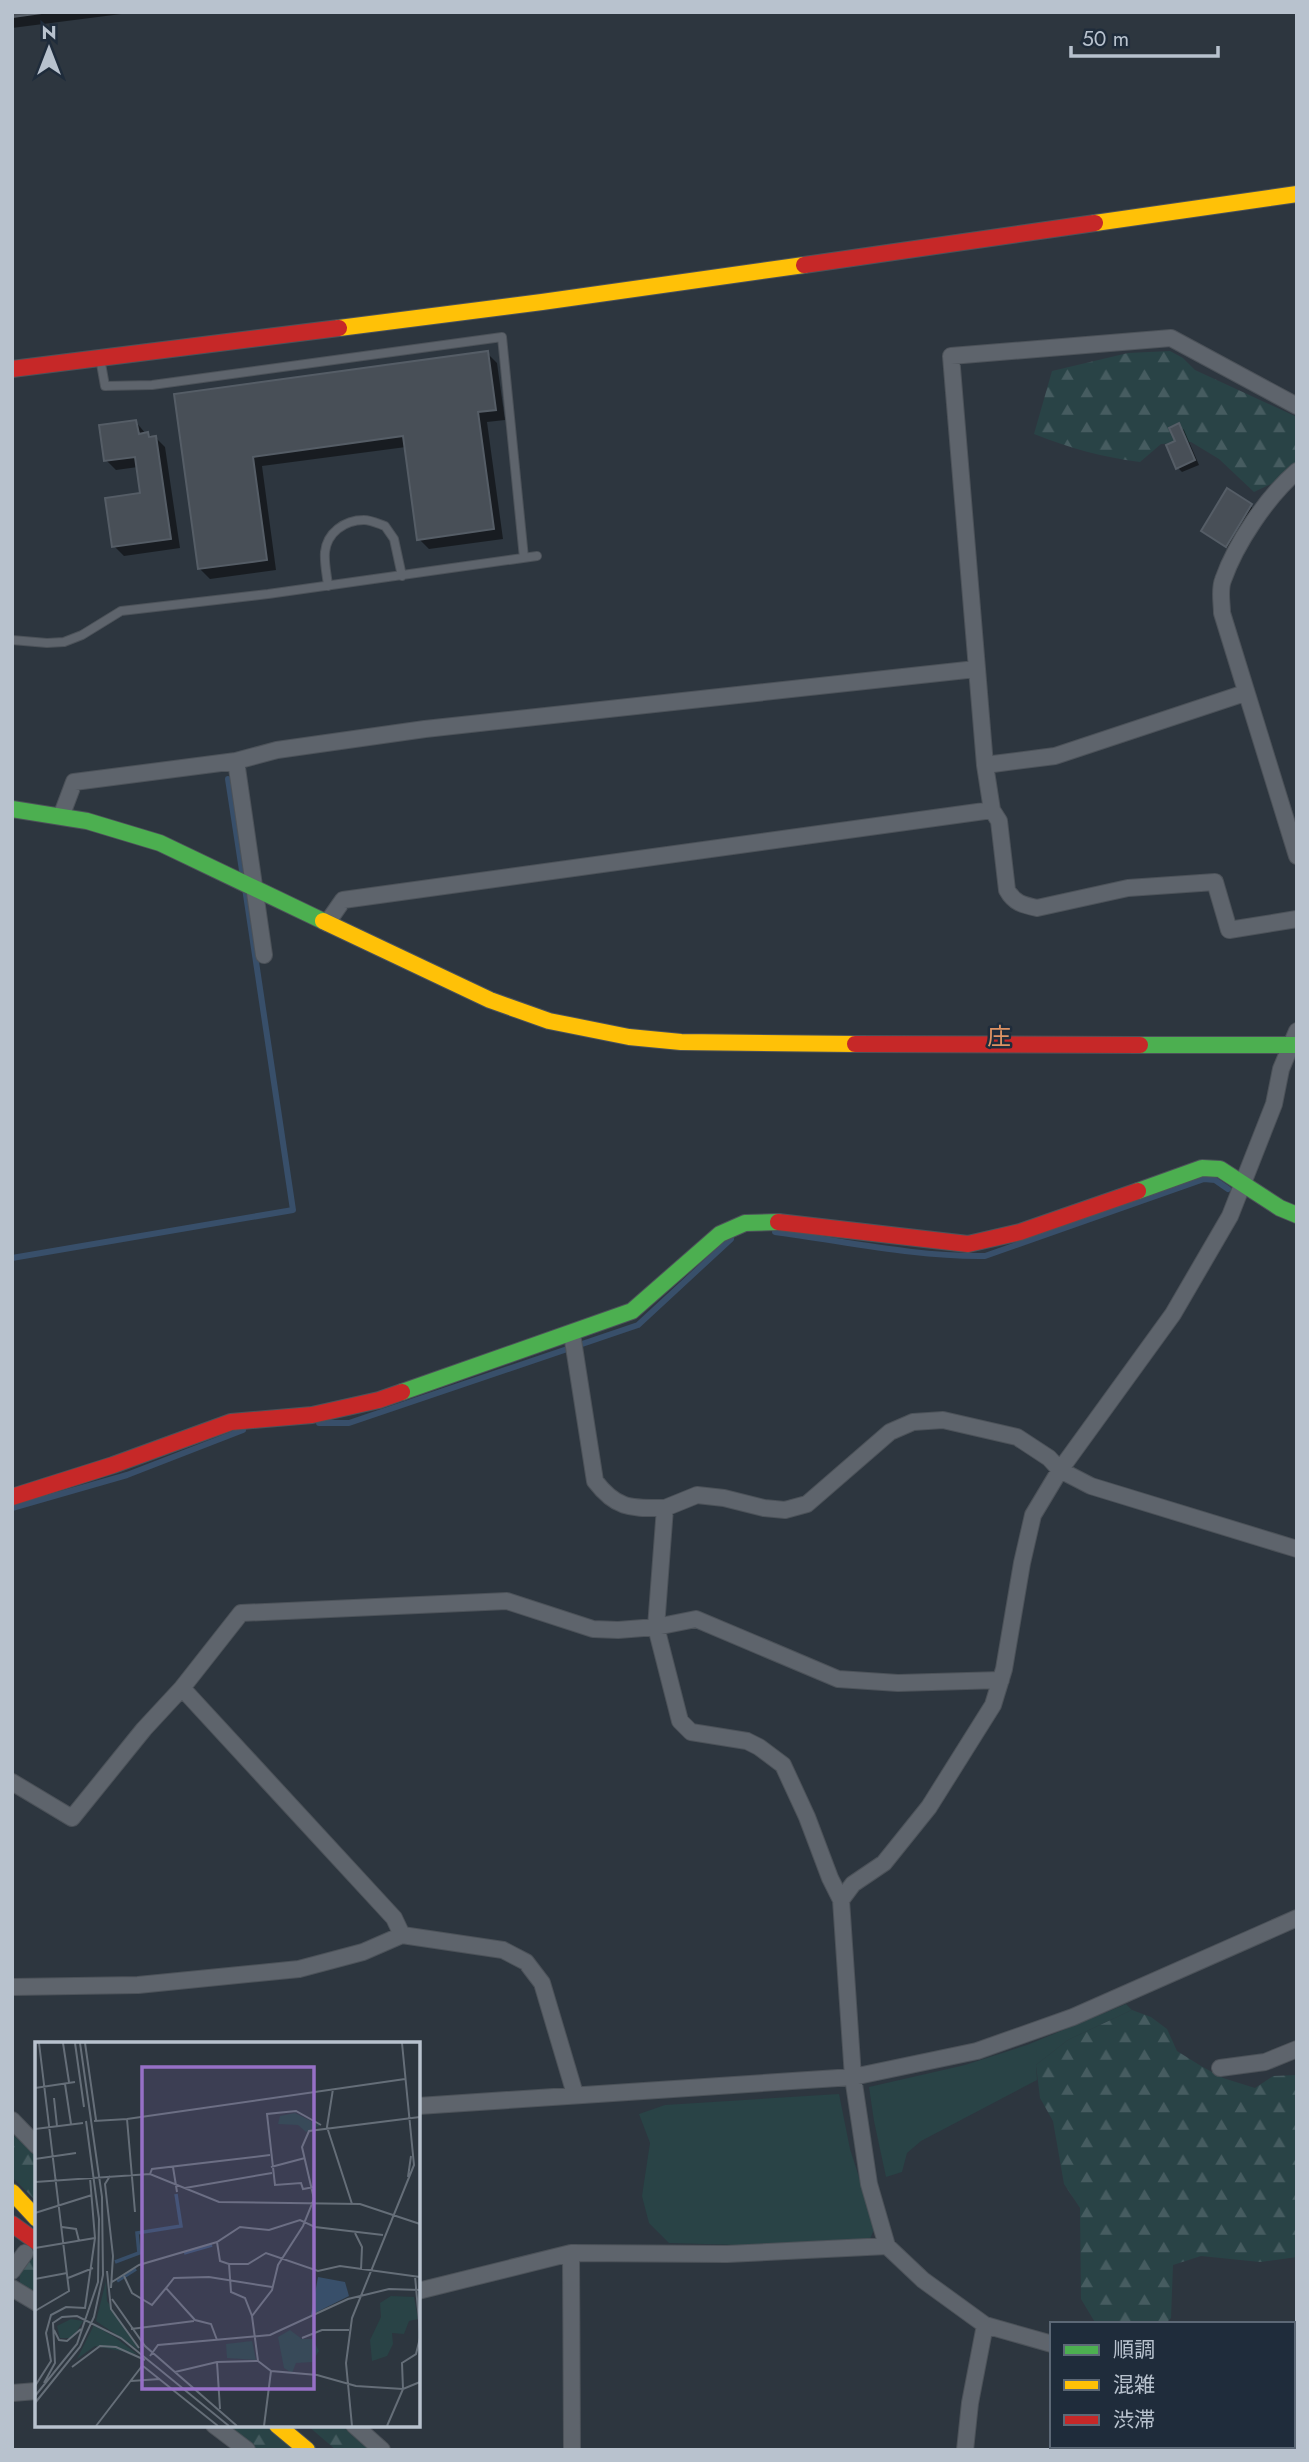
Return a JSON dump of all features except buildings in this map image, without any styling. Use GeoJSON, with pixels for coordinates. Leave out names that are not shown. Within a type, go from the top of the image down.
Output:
{"type":"FeatureCollection","features":[{"type":"Feature","properties":{"kind":"main road"},"geometry":{"type":"LineString","coordinates":[[12,369],[542,302],[1297,194]]}},
{"type":"Feature","properties":{"kind":"main road"},"geometry":{"type":"LineString","coordinates":[[12,809],[62,814],[109,824],[160,843],[490,1000],[549,1021],[629,1037],[749,1044],[1295,1040]]}},
{"type":"Feature","properties":{"kind":"main road"},"geometry":{"type":"LineString","coordinates":[[12,1497],[113,1465],[230,1422],[312,1415],[379,1400],[572,1334],[632,1311],[720,1234],[745,1223],[784,1222],[968,1244],[1020,1232],[1202,1167],[1220,1169],[1280,1208],[1297,1214]]}},
{"type":"Feature","properties":{"kind":"main road"},"geometry":{"type":"LineString","coordinates":[[12,2192],[35,2217]]}},
{"type":"Feature","properties":{"kind":"main road"},"geometry":{"type":"LineString","coordinates":[[12,2207],[35,2224]]}},
{"type":"Feature","properties":{"kind":"main road"},"geometry":{"type":"LineString","coordinates":[[12,2224],[33,2248]]}},
{"type":"Feature","properties":{"kind":"main road"},"geometry":{"type":"LineString","coordinates":[[12,2237],[33,2248]]}},
{"type":"Feature","properties":{"kind":"main road"},"geometry":{"type":"LineString","coordinates":[[279,2427],[307,2450]]}},
{"type":"Feature","properties":{"kind":"main road"},"geometry":{"type":"LineString","coordinates":[[298,2427],[326,2450]]}},
{"type":"Feature","properties":{"kind":"street"},"geometry":{"type":"LineString","coordinates":[[1297,406],[1171,338],[951,356],[985,765],[992,810],[999,821],[1007,890],[1012,899],[1037,908],[1128,888],[1215,881],[1229,929],[1297,919]]}},
{"type":"Feature","properties":{"kind":"street"},"geometry":{"type":"LineString","coordinates":[[1297,471],[1276,489],[1247,532],[1221,583],[1222,614],[1297,856]]}},
{"type":"Feature","properties":{"kind":"street"},"geometry":{"type":"LineString","coordinates":[[62,814],[74,782],[236,761],[277,750],[425,729],[976,669]]}},
{"type":"Feature","properties":{"kind":"street"},"geometry":{"type":"LineString","coordinates":[[985,765],[1055,756],[1245,693]]}},
{"type":"Feature","properties":{"kind":"street"},"geometry":{"type":"LineString","coordinates":[[236,761],[264,955]]}},
{"type":"Feature","properties":{"kind":"street"},"geometry":{"type":"LineString","coordinates":[[327,923],[343,900],[992,810]]}},
{"type":"Feature","properties":{"kind":"street"},"geometry":{"type":"LineString","coordinates":[[841,1900],[852,1884],[884,1863],[929,1807],[993,1704],[1001,1680],[1033,1515],[1060,1469],[1173,1314],[1230,1216],[1274,1104],[1281,1069],[1295,1040]]}},
{"type":"Feature","properties":{"kind":"street"},"geometry":{"type":"LineString","coordinates":[[572,1334],[595,1481],[605,1494],[630,1508],[665,1508],[697,1495],[785,1510],[807,1504],[890,1432],[913,1422],[943,1420],[1017,1437],[1049,1458],[1060,1469],[1091,1486],[1297,1549]]}},
{"type":"Feature","properties":{"kind":"street"},"geometry":{"type":"LineString","coordinates":[[665,1508],[656,1627],[680,1721],[691,1732],[747,1741],[760,1747],[783,1765],[841,1900],[852,2077],[869,2183],[887,2246],[923,2280],[985,2325],[1050,2343]]}},
{"type":"Feature","properties":{"kind":"street"},"geometry":{"type":"LineString","coordinates":[[12,1782],[72,1818],[242,1613],[507,1601],[593,1629],[656,1627],[696,1619],[838,1679],[898,1683],[1001,1680]]}},
{"type":"Feature","properties":{"kind":"street"},"geometry":{"type":"LineString","coordinates":[[182,1688],[394,1918],[402,1935]]}},
{"type":"Feature","properties":{"kind":"street"},"geometry":{"type":"LineString","coordinates":[[420,2106],[852,2077],[977,2051],[1073,2017],[1297,1918]]}},
{"type":"Feature","properties":{"kind":"street"},"geometry":{"type":"LineString","coordinates":[[12,1987],[138,1985],[299,1969],[363,1952],[402,1935],[503,1950],[526,1962],[542,1983],[575,2094]]}},
{"type":"Feature","properties":{"kind":"street"},"geometry":{"type":"LineString","coordinates":[[1220,2068],[1265,2062],[1297,2049]]}},
{"type":"Feature","properties":{"kind":"street"},"geometry":{"type":"LineString","coordinates":[[23,2127],[35,2143]]}},
{"type":"Feature","properties":{"kind":"street"},"geometry":{"type":"LineString","coordinates":[[420,2291],[571,2253],[727,2254],[887,2246]]}},
{"type":"Feature","properties":{"kind":"street"},"geometry":{"type":"LineString","coordinates":[[12,2271],[33,2248]]}},
{"type":"Feature","properties":{"kind":"street"},"geometry":{"type":"LineString","coordinates":[[571,2253],[572,2450]]}},
{"type":"Feature","properties":{"kind":"street"},"geometry":{"type":"LineString","coordinates":[[12,2288],[35,2302]]}},
{"type":"Feature","properties":{"kind":"street"},"geometry":{"type":"LineString","coordinates":[[965,2450],[970,2403],[985,2325]]}},
{"type":"Feature","properties":{"kind":"street"},"geometry":{"type":"LineString","coordinates":[[12,2393],[35,2391]]}},
{"type":"Feature","properties":{"kind":"street"},"geometry":{"type":"LineString","coordinates":[[217,2427],[247,2450]]}},
{"type":"Feature","properties":{"kind":"street"},"geometry":{"type":"LineString","coordinates":[[356,2427],[382,2450]]}},
{"type":"Feature","properties":{"kind":"lane"},"geometry":{"type":"LineString","coordinates":[[100,359],[104,386],[152,385],[502,337],[524,558]]}},
{"type":"Feature","properties":{"kind":"lane"},"geometry":{"type":"LineString","coordinates":[[328,586],[324,554],[327,541],[334,530],[347,523],[365,520],[386,526],[394,539],[402,576]]}},
{"type":"Feature","properties":{"kind":"lane"},"geometry":{"type":"LineString","coordinates":[[12,640],[64,642],[82,635],[121,611],[328,586],[537,556]]}},
{"type":"Feature","properties":{"kind":"green space"},"geometry":{"type":"Polygon","coordinates":[[[1170,351],[1183,358],[1195,370],[1297,417],[1297,462],[1273,483],[1254,492],[1219,459],[1191,442],[1161,444],[1140,462],[1086,451],[1034,434],[1052,371],[1128,353],[1170,351]]]}},
{"type":"Feature","properties":{"kind":"green space"},"geometry":{"type":"Polygon","coordinates":[[[1126,2004],[1132,2010],[1068,2040],[1036,2065],[1037,2080],[921,2141],[907,2153],[902,2172],[886,2177],[869,2087],[965,2065],[1027,2045],[1126,2004]]]}},
{"type":"Feature","properties":{"kind":"green space"},"geometry":{"type":"Polygon","coordinates":[[[1132,2010],[1151,2017],[1167,2029],[1177,2051],[1223,2078],[1255,2088],[1273,2076],[1297,2075],[1297,2257],[1260,2262],[1201,2256],[1173,2265],[1171,2318],[1167,2322],[1095,2322],[1081,2299],[1080,2208],[1064,2184],[1053,2121],[1040,2098],[1036,2065],[1068,2040],[1132,2010]]]}},
{"type":"Feature","properties":{"kind":"green space"},"geometry":{"type":"Polygon","coordinates":[[[839,2094],[850,2149],[875,2227],[870,2239],[771,2246],[669,2243],[649,2223],[642,2196],[650,2143],[639,2114],[665,2105],[839,2094]]]}},
{"type":"Feature","properties":{"kind":"green space"},"geometry":{"type":"Polygon","coordinates":[[[12,2134],[35,2154],[35,2200],[12,2177],[12,2134]]]}},
{"type":"Feature","properties":{"kind":"green space"},"geometry":{"type":"Polygon","coordinates":[[[31,2259],[35,2260],[35,2294],[20,2285],[20,2274],[31,2259]]]}},
{"type":"Feature","properties":{"kind":"green space"},"geometry":{"type":"Polygon","coordinates":[[[227,2427],[266,2427],[297,2450],[257,2450],[227,2427]]]}},
{"type":"Feature","properties":{"kind":"green space"},"geometry":{"type":"Polygon","coordinates":[[[309,2427],[343,2427],[370,2450],[336,2450],[309,2427]]]}},
{"type":"Feature","properties":{"kind":"waterway"},"geometry":{"type":"LineString","coordinates":[[228,779],[243,877]]}},
{"type":"Feature","properties":{"kind":"waterway"},"geometry":{"type":"LineString","coordinates":[[12,1258],[293,1210],[245,888]]}},
{"type":"Feature","properties":{"kind":"waterway"},"geometry":{"type":"LineString","coordinates":[[775,1232],[906,1251],[985,1256],[1204,1179],[1215,1180],[1228,1189]]}},
{"type":"Feature","properties":{"kind":"waterway"},"geometry":{"type":"LineString","coordinates":[[319,1423],[349,1423],[638,1325],[731,1239]]}},
{"type":"Feature","properties":{"kind":"waterway"},"geometry":{"type":"LineString","coordinates":[[12,1508],[127,1475],[243,1430]]}},
{"type":"Feature","properties":{"kind":"traffic: fast"},"geometry":{"type":"LineString","coordinates":[[12,809],[87,821],[160,843],[323,921]]}},
{"type":"Feature","properties":{"kind":"traffic: fast"},"geometry":{"type":"LineString","coordinates":[[1140,1045],[1297,1045]]}},
{"type":"Feature","properties":{"kind":"traffic: fast"},"geometry":{"type":"LineString","coordinates":[[1138,1191],[1202,1168],[1220,1169],[1280,1208],[1297,1215]]}},
{"type":"Feature","properties":{"kind":"traffic: fast"},"geometry":{"type":"LineString","coordinates":[[402,1392],[632,1311],[720,1234],[745,1223],[778,1222]]}},
{"type":"Feature","properties":{"kind":"traffic: slow"},"geometry":{"type":"LineString","coordinates":[[1095,223],[1297,194]]}},
{"type":"Feature","properties":{"kind":"traffic: slow"},"geometry":{"type":"LineString","coordinates":[[339,328],[804,265]]}},
{"type":"Feature","properties":{"kind":"traffic: slow"},"geometry":{"type":"LineString","coordinates":[[323,921],[490,1000],[549,1021],[629,1037],[681,1042],[855,1044]]}},
{"type":"Feature","properties":{"kind":"traffic: slow"},"geometry":{"type":"LineString","coordinates":[[12,2192],[35,2217]]}},
{"type":"Feature","properties":{"kind":"traffic: slow"},"geometry":{"type":"LineString","coordinates":[[279,2427],[307,2450]]}},
{"type":"Feature","properties":{"kind":"traffic: jam"},"geometry":{"type":"LineString","coordinates":[[804,265],[1095,223]]}},
{"type":"Feature","properties":{"kind":"traffic: jam"},"geometry":{"type":"LineString","coordinates":[[12,369],[339,328]]}},
{"type":"Feature","properties":{"kind":"traffic: jam"},"geometry":{"type":"LineString","coordinates":[[855,1044],[1140,1045]]}},
{"type":"Feature","properties":{"kind":"traffic: jam"},"geometry":{"type":"LineString","coordinates":[[778,1222],[968,1244],[1020,1232],[1138,1191]]}},
{"type":"Feature","properties":{"kind":"traffic: jam"},"geometry":{"type":"LineString","coordinates":[[12,1497],[113,1465],[231,1422],[312,1415],[402,1392]]}},
{"type":"Feature","properties":{"kind":"traffic: jam"},"geometry":{"type":"LineString","coordinates":[[12,2224],[35,2241]]}},
{"type":"Feature","properties":{"kind":"district","name":"庄"},"geometry":{"type":"Point","coordinates":[999,1036]}}]}
